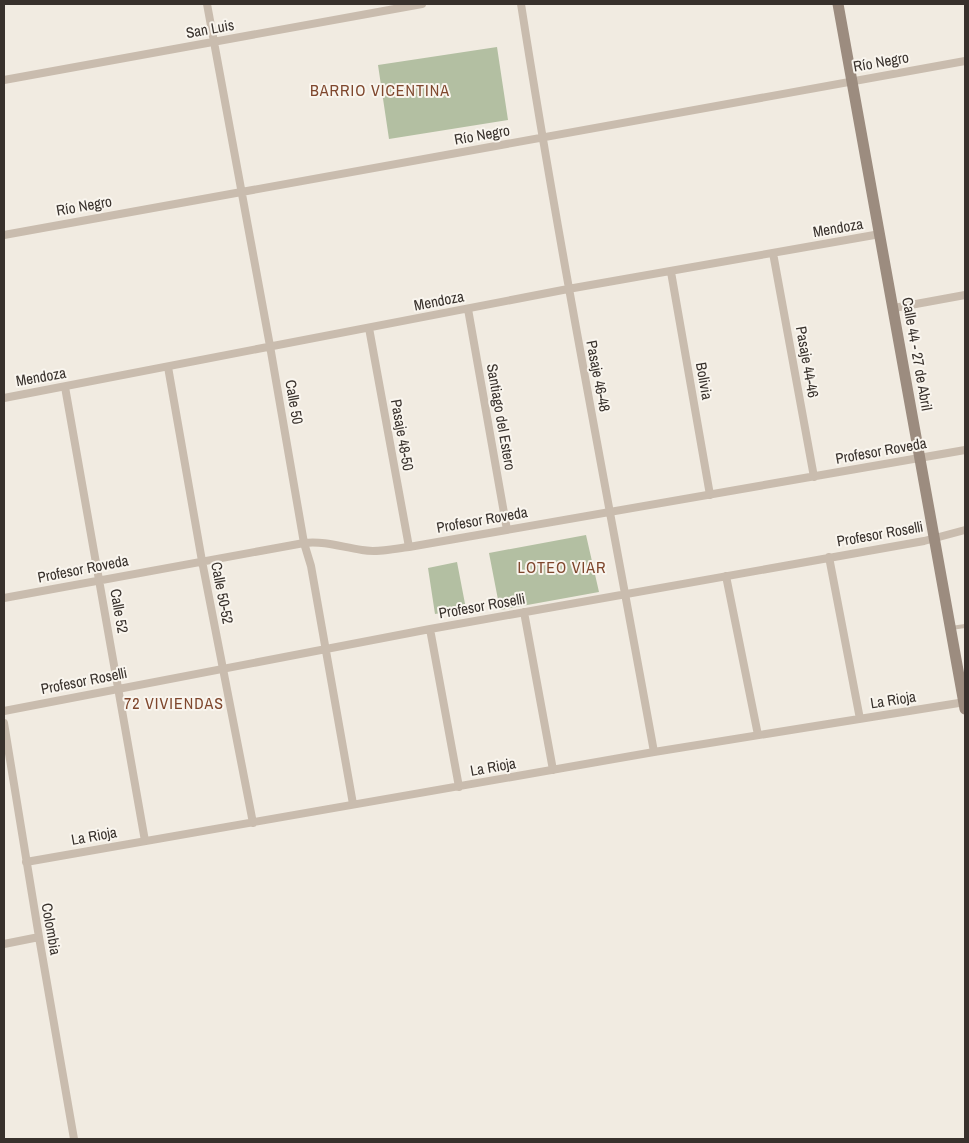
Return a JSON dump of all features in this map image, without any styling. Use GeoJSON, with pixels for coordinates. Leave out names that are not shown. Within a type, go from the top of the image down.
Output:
{"type":"FeatureCollection","features":[{"type":"Feature","properties":{"kind":"street","name":"Calle 50"},"geometry":{"type":"LineString","coordinates":[[207,4],[304,543],[312,566],[353,804]]}},
{"type":"Feature","properties":{"kind":"street","name":"San Luis"},"geometry":{"type":"LineString","coordinates":[[4,80],[422,4]]}},
{"type":"Feature","properties":{"kind":"street","name":"Pasaje 46-48"},"geometry":{"type":"LineString","coordinates":[[521,4],[568,289],[654,752]]}},
{"type":"Feature","properties":{"kind":"street","name":"Calle 44 - 27 de Abril"},"geometry":{"type":"LineString","coordinates":[[838,4],[965,704]]}},
{"type":"Feature","properties":{"kind":"street","name":"Río Negro"},"geometry":{"type":"LineString","coordinates":[[4,235],[965,61]]}},
{"type":"Feature","properties":{"kind":"street","name":"Mendoza"},"geometry":{"type":"LineString","coordinates":[[4,398],[568,289],[880,234]]}},
{"type":"Feature","properties":{"kind":"street","name":"Pasaje 44-46"},"geometry":{"type":"LineString","coordinates":[[773,253],[814,477]]}},
{"type":"Feature","properties":{"kind":"street","name":"Bolivia"},"geometry":{"type":"LineString","coordinates":[[671,272],[710,495]]}},
{"type":"Feature","properties":{"kind":"street"},"geometry":{"type":"LineString","coordinates":[[894,308],[965,295]]}},
{"type":"Feature","properties":{"kind":"street","name":"Santiago del Estero"},"geometry":{"type":"LineString","coordinates":[[468,309],[507,530]]}},
{"type":"Feature","properties":{"kind":"street","name":"Pasaje 48-50"},"geometry":{"type":"LineString","coordinates":[[369,328],[409,547]]}},
{"type":"Feature","properties":{"kind":"street","name":"Calle 50-52"},"geometry":{"type":"LineString","coordinates":[[168,367],[202,561],[253,822]]}},
{"type":"Feature","properties":{"kind":"street","name":"Calle 52"},"geometry":{"type":"LineString","coordinates":[[65,386],[145,841]]}},
{"type":"Feature","properties":{"kind":"street","name":"Profesor Roveda"},"geometry":{"type":"LineString","coordinates":[[4,598],[304,543],[326,542],[363,551],[409,547],[965,450]]}},
{"type":"Feature","properties":{"kind":"street","name":"Profesor Roselli"},"geometry":{"type":"LineString","coordinates":[[4,711],[430,629],[924,541],[965,530]]}},
{"type":"Feature","properties":{"kind":"street"},"geometry":{"type":"LineString","coordinates":[[829,557],[860,719]]}},
{"type":"Feature","properties":{"kind":"street"},"geometry":{"type":"LineString","coordinates":[[726,576],[758,735]]}},
{"type":"Feature","properties":{"kind":"street"},"geometry":{"type":"LineString","coordinates":[[524,612],[553,770]]}},
{"type":"Feature","properties":{"kind":"street"},"geometry":{"type":"LineString","coordinates":[[430,629],[459,787]]}},
{"type":"Feature","properties":{"kind":"street","name":"La Rioja"},"geometry":{"type":"LineString","coordinates":[[26,862],[654,752],[965,704]]}},
{"type":"Feature","properties":{"kind":"street","name":"Colombia"},"geometry":{"type":"LineString","coordinates":[[4,723],[38,937],[74,1139]]}},
{"type":"Feature","properties":{"kind":"street"},"geometry":{"type":"LineString","coordinates":[[4,944],[38,937]]}},
{"type":"Feature","properties":{"kind":"lane"},"geometry":{"type":"LineString","coordinates":[[951,628],[965,626]]}},
{"type":"Feature","properties":{"kind":"green space"},"geometry":{"type":"Polygon","coordinates":[[[497,47],[508,120],[389,139],[378,65],[497,47]]]}},
{"type":"Feature","properties":{"kind":"green space"},"geometry":{"type":"Polygon","coordinates":[[[586,535],[599,592],[500,610],[489,553],[586,535]]]}},
{"type":"Feature","properties":{"kind":"green space"},"geometry":{"type":"Polygon","coordinates":[[[457,562],[466,609],[435,614],[428,568],[457,562]]]}},
{"type":"Feature","properties":{"kind":"district","name":"BARRIO VICENTINA"},"geometry":{"type":"Point","coordinates":[380,90]}},
{"type":"Feature","properties":{"kind":"district","name":"LOTEO VIAR"},"geometry":{"type":"Point","coordinates":[562,567]}},
{"type":"Feature","properties":{"kind":"district","name":"72 VIVIENDAS"},"geometry":{"type":"Point","coordinates":[174,703]}}]}
